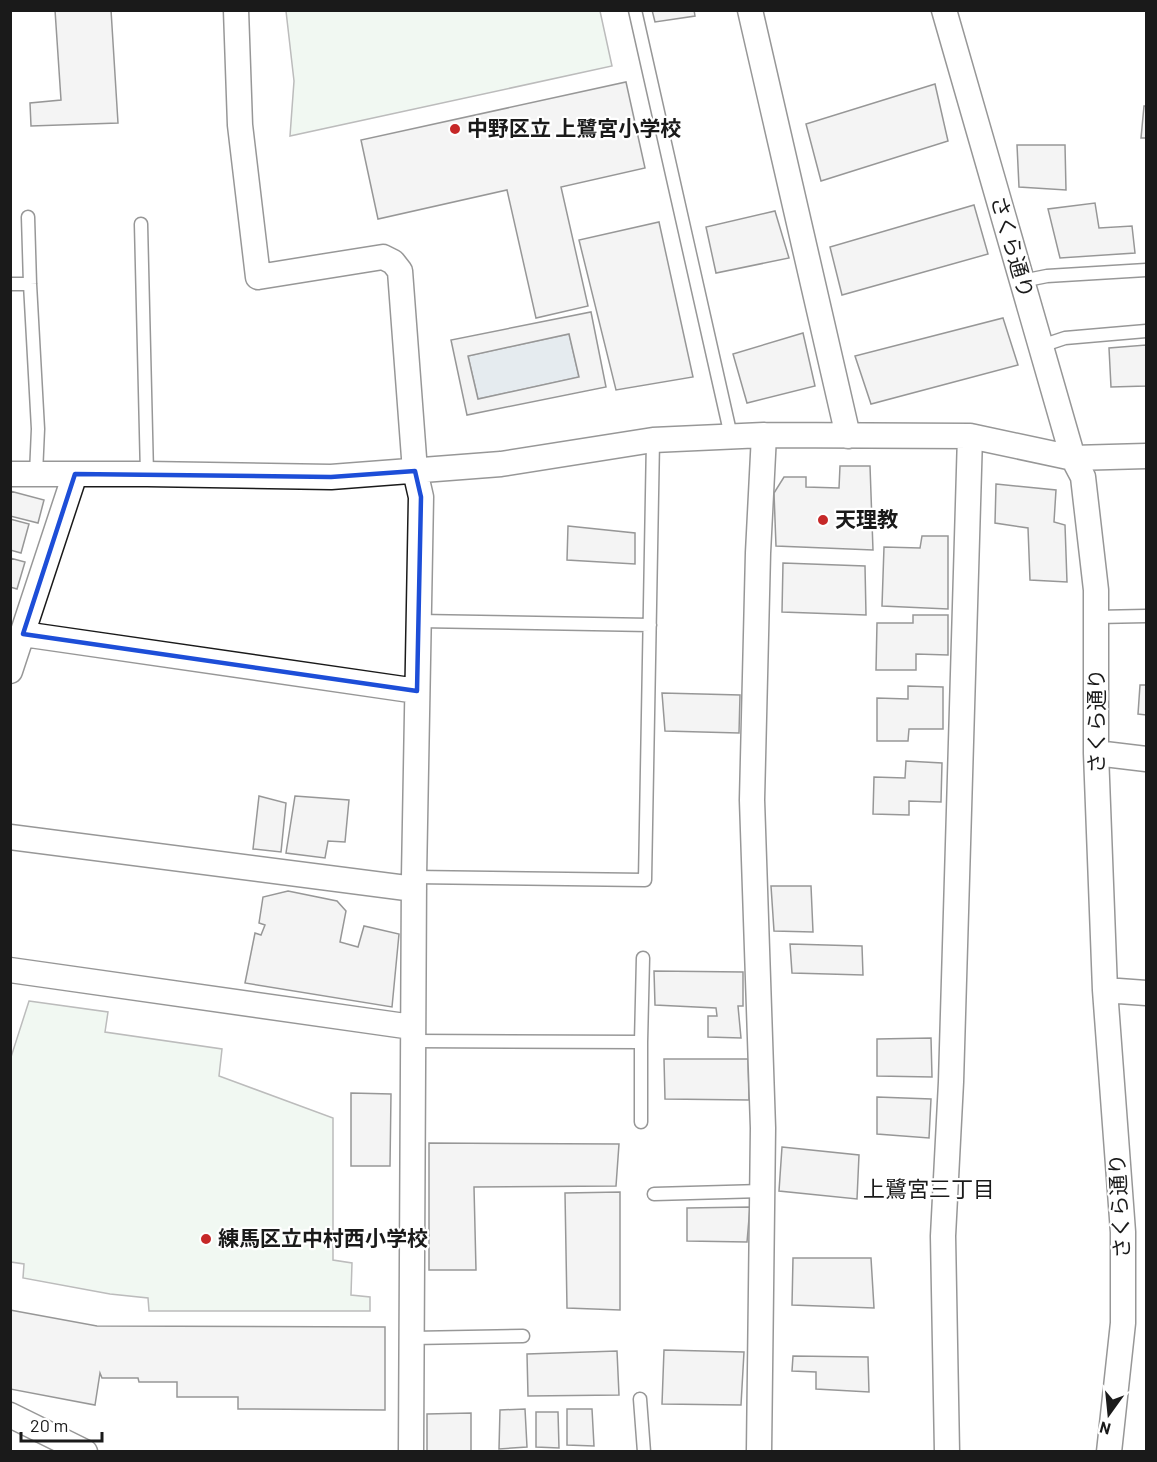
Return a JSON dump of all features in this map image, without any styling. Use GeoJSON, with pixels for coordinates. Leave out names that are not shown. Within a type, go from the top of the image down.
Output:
{"type":"FeatureCollection","features":[{"type":"Feature","properties":{"kind":"street"},"geometry":{"type":"LineString","coordinates":[[236,10],[240,125],[258,278],[383,257],[393,262],[400,271],[415,471],[421,497],[414,883],[411,1452]]}},
{"type":"Feature","properties":{"kind":"street"},"geometry":{"type":"LineString","coordinates":[[750,10],[848,436]]}},
{"type":"Feature","properties":{"kind":"street","name":"さくら通り"},"geometry":{"type":"LineString","coordinates":[[944,10],[1073,458],[1083,477],[1096,590],[1096,753],[1105,990],[1123,1232],[1123,1323],[1109,1452]]}},
{"type":"Feature","properties":{"kind":"street"},"geometry":{"type":"LineString","coordinates":[[759,1452],[762,1128],[752,801],[758,553],[764,435]]}},
{"type":"Feature","properties":{"kind":"street"},"geometry":{"type":"LineString","coordinates":[[10,474],[331,477],[501,464],[653,440],[764,435],[970,436],[1073,458],[1146,456]]}},
{"type":"Feature","properties":{"kind":"street"},"geometry":{"type":"LineString","coordinates":[[947,1452],[942,1236],[951,1082],[970,436]]}},
{"type":"Feature","properties":{"kind":"street"},"geometry":{"type":"LineString","coordinates":[[10,671],[75,474]]}},
{"type":"Feature","properties":{"kind":"street"},"geometry":{"type":"LineString","coordinates":[[23,634],[417,691]]}},
{"type":"Feature","properties":{"kind":"street"},"geometry":{"type":"LineString","coordinates":[[1096,753],[1146,759]]}},
{"type":"Feature","properties":{"kind":"street"},"geometry":{"type":"LineString","coordinates":[[10,837],[414,883]]}},
{"type":"Feature","properties":{"kind":"street"},"geometry":{"type":"LineString","coordinates":[[10,970],[413,1034]]}},
{"type":"Feature","properties":{"kind":"street"},"geometry":{"type":"LineString","coordinates":[[1105,990],[1146,993]]}},
{"type":"Feature","properties":{"kind":"street"},"geometry":{"type":"LineString","coordinates":[[10,1415],[86,1452]]}},
{"type":"Feature","properties":{"kind":"lane"},"geometry":{"type":"LineString","coordinates":[[635,10],[730,436]]}},
{"type":"Feature","properties":{"kind":"lane"},"geometry":{"type":"LineString","coordinates":[[28,217],[38,429],[36,474]]}},
{"type":"Feature","properties":{"kind":"lane"},"geometry":{"type":"LineString","coordinates":[[141,224],[147,474]]}},
{"type":"Feature","properties":{"kind":"lane"},"geometry":{"type":"LineString","coordinates":[[1022,281],[1047,276],[1146,270]]}},
{"type":"Feature","properties":{"kind":"lane"},"geometry":{"type":"LineString","coordinates":[[10,284],[30,284]]}},
{"type":"Feature","properties":{"kind":"lane"},"geometry":{"type":"LineString","coordinates":[[1041,346],[1065,338],[1146,331]]}},
{"type":"Feature","properties":{"kind":"lane"},"geometry":{"type":"LineString","coordinates":[[414,883],[645,880],[653,440]]}},
{"type":"Feature","properties":{"kind":"lane"},"geometry":{"type":"LineString","coordinates":[[1096,617],[1146,616]]}},
{"type":"Feature","properties":{"kind":"lane"},"geometry":{"type":"LineString","coordinates":[[419,621],[650,625]]}},
{"type":"Feature","properties":{"kind":"lane"},"geometry":{"type":"LineString","coordinates":[[641,1122],[643,958]]}},
{"type":"Feature","properties":{"kind":"lane"},"geometry":{"type":"LineString","coordinates":[[413,1034],[641,1042]]}},
{"type":"Feature","properties":{"kind":"lane"},"geometry":{"type":"LineString","coordinates":[[654,1194],[762,1191]]}},
{"type":"Feature","properties":{"kind":"lane"},"geometry":{"type":"LineString","coordinates":[[412,1338],[523,1336]]}},
{"type":"Feature","properties":{"kind":"lane"},"geometry":{"type":"LineString","coordinates":[[640,1399],[645,1452]]}},
{"type":"Feature","properties":{"kind":"highlighted area"},"geometry":{"type":"Polygon","coordinates":[[[415,471],[421,497],[417,691],[23,634],[75,474],[331,477],[415,471]]]}},
{"type":"Feature","properties":{"kind":"green space"},"geometry":{"type":"Polygon","coordinates":[[[286,11],[600,11],[612,66],[290,136],[294,81],[286,11]]]}},
{"type":"Feature","properties":{"kind":"green space"},"geometry":{"type":"Polygon","coordinates":[[[29,1001],[108,1012],[105,1032],[222,1049],[219,1076],[333,1118],[333,1260],[352,1263],[351,1295],[370,1297],[370,1311],[149,1311],[148,1298],[110,1294],[23,1278],[24,1264],[11,1262],[11,1057],[29,1001]]]}},
{"type":"Feature","properties":{"kind":"shaded area"},"geometry":{"type":"Polygon","coordinates":[[[569,334],[579,377],[478,399],[468,356],[569,334]]]}},
{"type":"Feature","properties":{"kind":"building"},"geometry":{"type":"Polygon","coordinates":[[[55,10],[111,10],[118,123],[31,126],[30,103],[61,100],[55,10]]]}},
{"type":"Feature","properties":{"kind":"building"},"geometry":{"type":"Polygon","coordinates":[[[652,10],[694,10],[695,16],[655,22],[652,10]]]}},
{"type":"Feature","properties":{"kind":"building"},"geometry":{"type":"Polygon","coordinates":[[[626,82],[645,168],[561,187],[588,306],[536,318],[507,190],[378,219],[361,140],[626,82]]]}},
{"type":"Feature","properties":{"kind":"building"},"geometry":{"type":"Polygon","coordinates":[[[935,84],[948,141],[821,181],[806,124],[935,84]]]}},
{"type":"Feature","properties":{"kind":"building"},"geometry":{"type":"Polygon","coordinates":[[[1144,106],[1146,106],[1146,138],[1141,138],[1144,106]]]}},
{"type":"Feature","properties":{"kind":"building"},"geometry":{"type":"Polygon","coordinates":[[[1017,145],[1065,145],[1066,190],[1019,187],[1017,145]]]}},
{"type":"Feature","properties":{"kind":"building"},"geometry":{"type":"Polygon","coordinates":[[[1095,203],[1099,228],[1132,226],[1135,253],[1060,258],[1048,209],[1095,203]]]}},
{"type":"Feature","properties":{"kind":"building"},"geometry":{"type":"Polygon","coordinates":[[[974,205],[988,254],[842,295],[830,247],[974,205]]]}},
{"type":"Feature","properties":{"kind":"building"},"geometry":{"type":"Polygon","coordinates":[[[775,211],[789,258],[716,273],[706,227],[775,211]]]}},
{"type":"Feature","properties":{"kind":"building"},"geometry":{"type":"Polygon","coordinates":[[[659,222],[693,377],[616,390],[579,240],[659,222]]]}},
{"type":"Feature","properties":{"kind":"building"},"geometry":{"type":"Polygon","coordinates":[[[591,312],[606,387],[467,415],[451,340],[591,312]],[[569,334],[468,356],[478,399],[579,377],[569,334]]]}},
{"type":"Feature","properties":{"kind":"building"},"geometry":{"type":"Polygon","coordinates":[[[1003,318],[1018,365],[871,404],[855,356],[1003,318]]]}},
{"type":"Feature","properties":{"kind":"building"},"geometry":{"type":"Polygon","coordinates":[[[803,333],[815,386],[747,403],[733,354],[803,333]]]}},
{"type":"Feature","properties":{"kind":"building"},"geometry":{"type":"Polygon","coordinates":[[[1146,345],[1146,386],[1111,387],[1109,348],[1146,345]]]}},
{"type":"Feature","properties":{"kind":"building","name":"天理教"},"geometry":{"type":"Polygon","coordinates":[[[840,466],[870,466],[873,550],[776,546],[774,493],[784,477],[806,477],[806,487],[839,488],[840,466]]]}},
{"type":"Feature","properties":{"kind":"building"},"geometry":{"type":"Polygon","coordinates":[[[996,484],[1056,490],[1054,522],[1065,525],[1067,582],[1030,580],[1028,528],[995,523],[996,484]]]}},
{"type":"Feature","properties":{"kind":"building"},"geometry":{"type":"Polygon","coordinates":[[[10,491],[44,500],[38,523],[10,516],[10,491]]]}},
{"type":"Feature","properties":{"kind":"building"},"geometry":{"type":"Polygon","coordinates":[[[10,519],[29,524],[21,553],[10,550],[10,519]]]}},
{"type":"Feature","properties":{"kind":"building"},"geometry":{"type":"Polygon","coordinates":[[[568,526],[635,533],[635,564],[567,560],[568,526]]]}},
{"type":"Feature","properties":{"kind":"building"},"geometry":{"type":"Polygon","coordinates":[[[922,536],[948,536],[948,609],[882,606],[884,547],[920,548],[922,536]]]}},
{"type":"Feature","properties":{"kind":"building"},"geometry":{"type":"Polygon","coordinates":[[[10,558],[25,562],[17,589],[10,587],[10,558]]]}},
{"type":"Feature","properties":{"kind":"building"},"geometry":{"type":"Polygon","coordinates":[[[783,563],[865,566],[866,615],[782,612],[783,563]]]}},
{"type":"Feature","properties":{"kind":"building"},"geometry":{"type":"Polygon","coordinates":[[[913,615],[948,615],[948,655],[916,654],[916,670],[876,670],[877,623],[913,623],[913,615]]]}},
{"type":"Feature","properties":{"kind":"building"},"geometry":{"type":"Polygon","coordinates":[[[1140,685],[1146,685],[1146,715],[1138,714],[1140,685]]]}},
{"type":"Feature","properties":{"kind":"building"},"geometry":{"type":"Polygon","coordinates":[[[908,686],[943,687],[943,729],[909,729],[908,741],[877,741],[877,698],[908,699],[908,686]]]}},
{"type":"Feature","properties":{"kind":"building"},"geometry":{"type":"Polygon","coordinates":[[[662,693],[740,695],[739,733],[665,731],[662,693]]]}},
{"type":"Feature","properties":{"kind":"building"},"geometry":{"type":"Polygon","coordinates":[[[906,761],[942,763],[941,802],[909,801],[909,815],[873,814],[874,777],[905,778],[906,761]]]}},
{"type":"Feature","properties":{"kind":"building"},"geometry":{"type":"Polygon","coordinates":[[[259,796],[286,803],[281,852],[253,849],[259,796]]]}},
{"type":"Feature","properties":{"kind":"building"},"geometry":{"type":"Polygon","coordinates":[[[295,796],[349,800],[345,842],[328,841],[325,858],[286,853],[295,796]]]}},
{"type":"Feature","properties":{"kind":"building"},"geometry":{"type":"Polygon","coordinates":[[[771,886],[811,886],[813,932],[774,931],[771,886]]]}},
{"type":"Feature","properties":{"kind":"building"},"geometry":{"type":"Polygon","coordinates":[[[288,891],[337,901],[346,911],[340,942],[358,947],[364,926],[399,934],[392,1007],[245,983],[255,933],[261,935],[265,925],[259,923],[263,897],[288,891]]]}},
{"type":"Feature","properties":{"kind":"building"},"geometry":{"type":"Polygon","coordinates":[[[790,944],[862,946],[863,975],[792,973],[790,944]]]}},
{"type":"Feature","properties":{"kind":"building"},"geometry":{"type":"Polygon","coordinates":[[[654,971],[743,972],[743,1006],[738,1006],[741,1038],[708,1037],[708,1016],[717,1016],[716,1008],[655,1005],[654,971]]]}},
{"type":"Feature","properties":{"kind":"building"},"geometry":{"type":"Polygon","coordinates":[[[931,1038],[932,1077],[877,1076],[877,1039],[931,1038]]]}},
{"type":"Feature","properties":{"kind":"building"},"geometry":{"type":"Polygon","coordinates":[[[664,1059],[748,1059],[749,1100],[665,1099],[664,1059]]]}},
{"type":"Feature","properties":{"kind":"building"},"geometry":{"type":"Polygon","coordinates":[[[351,1093],[391,1094],[390,1166],[351,1166],[351,1093]]]}},
{"type":"Feature","properties":{"kind":"building"},"geometry":{"type":"Polygon","coordinates":[[[877,1097],[931,1099],[929,1138],[877,1134],[877,1097]]]}},
{"type":"Feature","properties":{"kind":"building"},"geometry":{"type":"Polygon","coordinates":[[[429,1143],[619,1144],[616,1186],[474,1187],[476,1270],[429,1270],[429,1143]]]}},
{"type":"Feature","properties":{"kind":"building"},"geometry":{"type":"Polygon","coordinates":[[[782,1147],[859,1155],[857,1199],[779,1191],[782,1147]]]}},
{"type":"Feature","properties":{"kind":"building"},"geometry":{"type":"Polygon","coordinates":[[[620,1192],[620,1310],[567,1308],[565,1193],[620,1192]]]}},
{"type":"Feature","properties":{"kind":"building"},"geometry":{"type":"Polygon","coordinates":[[[750,1207],[747,1242],[687,1241],[687,1208],[750,1207]]]}},
{"type":"Feature","properties":{"kind":"building"},"geometry":{"type":"Polygon","coordinates":[[[793,1258],[871,1258],[874,1308],[792,1305],[793,1258]]]}},
{"type":"Feature","properties":{"kind":"building"},"geometry":{"type":"Polygon","coordinates":[[[10,1310],[97,1326],[385,1327],[385,1410],[238,1409],[238,1397],[177,1397],[177,1382],[139,1382],[138,1378],[102,1378],[100,1373],[95,1405],[10,1389],[10,1310]]]}},
{"type":"Feature","properties":{"kind":"building"},"geometry":{"type":"Polygon","coordinates":[[[664,1350],[744,1352],[741,1405],[662,1404],[664,1350]]]}},
{"type":"Feature","properties":{"kind":"building"},"geometry":{"type":"Polygon","coordinates":[[[617,1351],[619,1395],[528,1396],[527,1354],[617,1351]]]}},
{"type":"Feature","properties":{"kind":"building"},"geometry":{"type":"Polygon","coordinates":[[[793,1356],[868,1357],[869,1392],[816,1389],[816,1372],[792,1371],[793,1356]]]}},
{"type":"Feature","properties":{"kind":"building"},"geometry":{"type":"Polygon","coordinates":[[[525,1409],[527,1447],[499,1449],[500,1410],[525,1409]]]}},
{"type":"Feature","properties":{"kind":"building"},"geometry":{"type":"Polygon","coordinates":[[[567,1409],[592,1409],[594,1446],[567,1445],[567,1409]]]}},
{"type":"Feature","properties":{"kind":"building"},"geometry":{"type":"Polygon","coordinates":[[[536,1412],[558,1412],[559,1448],[536,1447],[536,1412]]]}},
{"type":"Feature","properties":{"kind":"building"},"geometry":{"type":"Polygon","coordinates":[[[471,1413],[471,1452],[427,1452],[427,1414],[471,1413]]]}},
{"type":"Feature","properties":{"kind":"place","name":"中野区立 上鷺宮小学校"},"geometry":{"type":"Point","coordinates":[455,129]}},
{"type":"Feature","properties":{"kind":"place","name":"天理教"},"geometry":{"type":"Point","coordinates":[823,520]}},
{"type":"Feature","properties":{"kind":"place","name":"練馬区立中村西小学校"},"geometry":{"type":"Point","coordinates":[206,1239]}},
{"type":"Feature","properties":{"kind":"district","name":"上鷺宮三丁目"},"geometry":{"type":"Point","coordinates":[929,1189]}}]}
